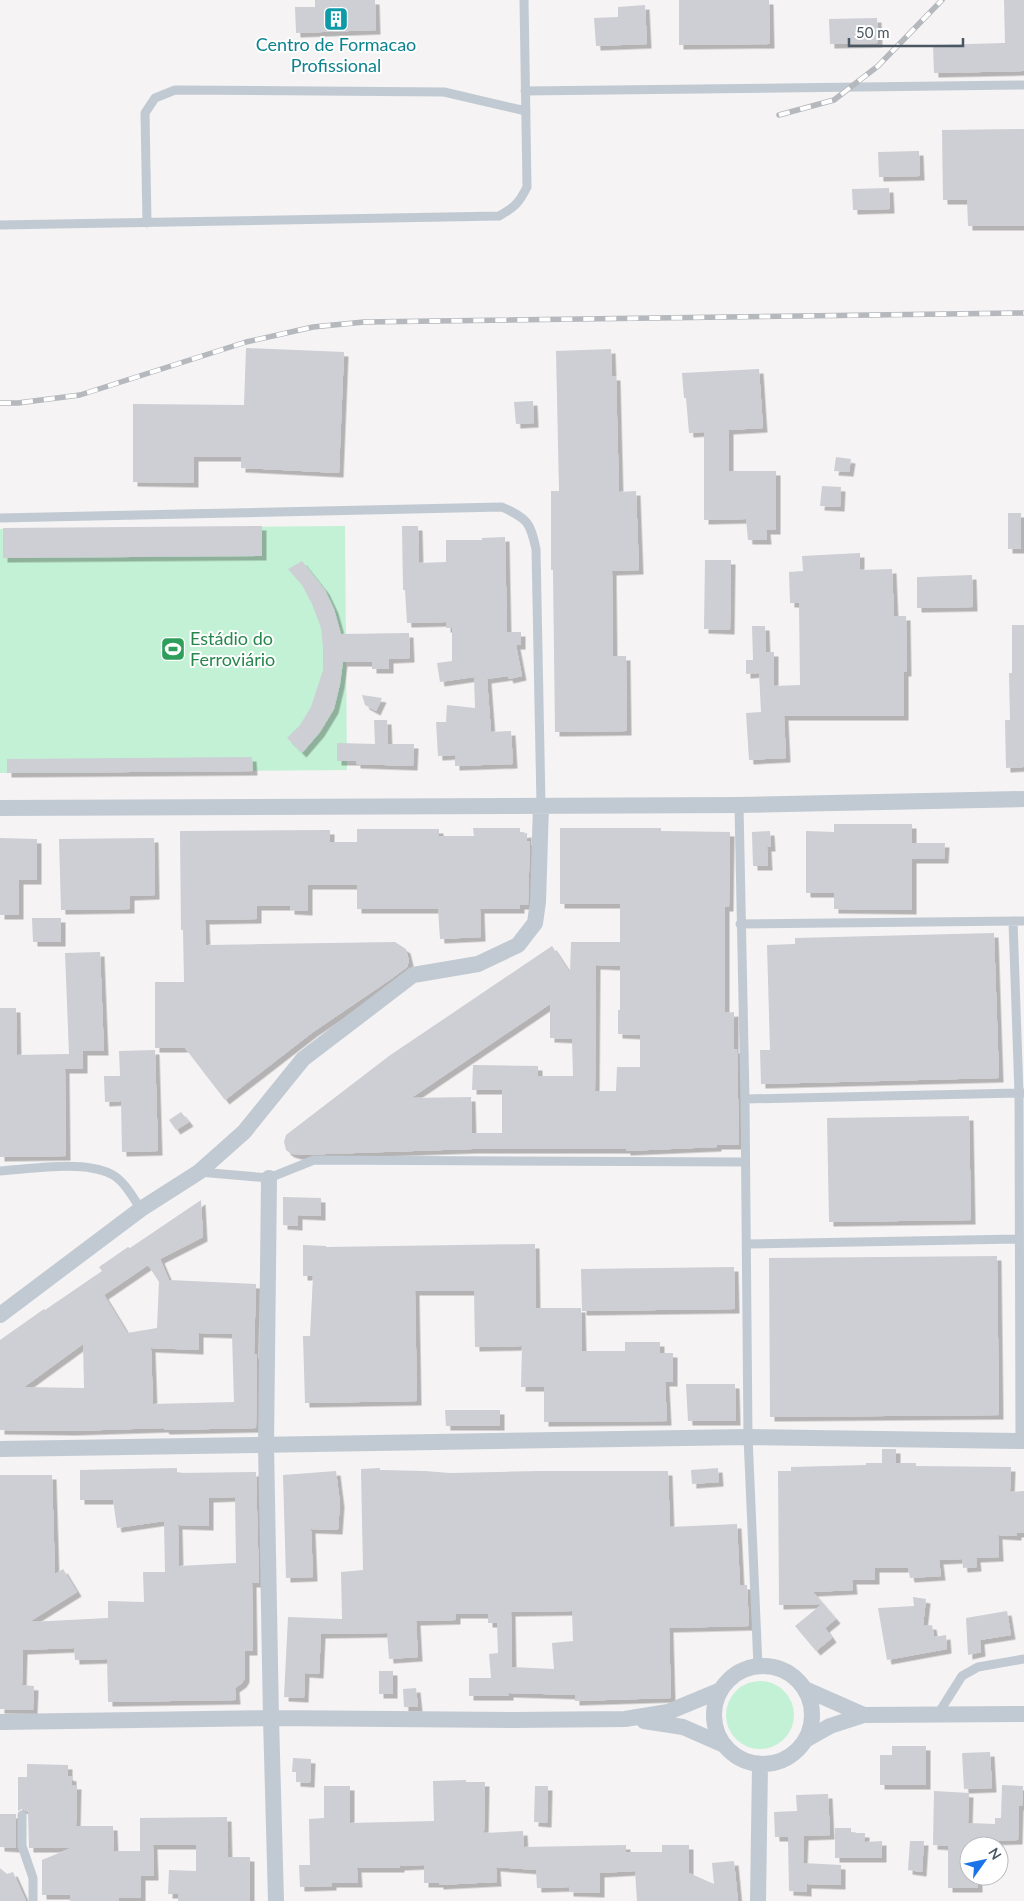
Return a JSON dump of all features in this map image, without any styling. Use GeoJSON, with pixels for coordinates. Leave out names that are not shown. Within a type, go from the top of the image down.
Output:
{"type":"FeatureCollection","features":[{"type":"Feature","properties":{"kind":"street"},"geometry":{"type":"LineString","coordinates":[[0,808],[739,805],[1024,799]]}},
{"type":"Feature","properties":{"kind":"street"},"geometry":{"type":"LineString","coordinates":[[0,1315],[141,1209],[199,1172],[244,1132],[303,1059],[413,974],[478,964],[518,945],[535,923],[538,902],[541,805]]}},
{"type":"Feature","properties":{"kind":"street"},"geometry":{"type":"LineString","coordinates":[[269,1178],[266,1445],[270,1718],[276,1901]]}},
{"type":"Feature","properties":{"kind":"street"},"geometry":{"type":"LineString","coordinates":[[0,1449],[748,1437],[1022,1441]]}},
{"type":"Feature","properties":{"kind":"street"},"geometry":{"type":"LineString","coordinates":[[758,1666],[772,1667],[785,1671],[796,1678],[805,1689],[810,1701],[811,1727],[807,1739],[787,1759],[774,1764],[760,1765],[746,1762],[734,1755],[724,1745],[717,1732],[714,1718],[715,1703],[721,1690],[730,1678],[743,1670],[758,1666]]}},
{"type":"Feature","properties":{"kind":"street"},"geometry":{"type":"LineString","coordinates":[[805,1689],[864,1715]]}},
{"type":"Feature","properties":{"kind":"street"},"geometry":{"type":"LineString","coordinates":[[625,1719],[668,1712],[699,1701],[721,1690]]}},
{"type":"Feature","properties":{"kind":"street"},"geometry":{"type":"LineString","coordinates":[[807,1739],[830,1726],[864,1715],[1024,1714]]}},
{"type":"Feature","properties":{"kind":"street"},"geometry":{"type":"LineString","coordinates":[[0,1722],[270,1718],[625,1719],[683,1727],[724,1745]]}},
{"type":"Feature","properties":{"kind":"street"},"geometry":{"type":"LineString","coordinates":[[758,1901],[760,1765]]}},
{"type":"Feature","properties":{"kind":"lane"},"geometry":{"type":"LineString","coordinates":[[0,225],[499,216],[511,210],[520,202],[527,186],[524,0]]}},
{"type":"Feature","properties":{"kind":"lane"},"geometry":{"type":"LineString","coordinates":[[525,91],[1024,85]]}},
{"type":"Feature","properties":{"kind":"lane"},"geometry":{"type":"LineString","coordinates":[[146,223],[146,113],[155,98],[175,90],[444,92],[526,111]]}},
{"type":"Feature","properties":{"kind":"lane"},"geometry":{"type":"LineString","coordinates":[[0,518],[502,507],[521,516],[531,530],[536,549],[541,805]]}},
{"type":"Feature","properties":{"kind":"lane"},"geometry":{"type":"LineString","coordinates":[[739,805],[745,1099],[748,1437],[758,1666]]}},
{"type":"Feature","properties":{"kind":"lane"},"geometry":{"type":"LineString","coordinates":[[1013,921],[1021,1094],[1019,1239],[1022,1441]]}},
{"type":"Feature","properties":{"kind":"lane"},"geometry":{"type":"LineString","coordinates":[[740,924],[1024,921]]}},
{"type":"Feature","properties":{"kind":"lane"},"geometry":{"type":"LineString","coordinates":[[745,1099],[1021,1094]]}},
{"type":"Feature","properties":{"kind":"lane"},"geometry":{"type":"LineString","coordinates":[[199,1172],[269,1178],[314,1160],[745,1162]]}},
{"type":"Feature","properties":{"kind":"lane"},"geometry":{"type":"LineString","coordinates":[[0,1171],[76,1166],[92,1168],[113,1174],[127,1189],[141,1209]]}},
{"type":"Feature","properties":{"kind":"lane"},"geometry":{"type":"LineString","coordinates":[[747,1244],[1019,1239]]}},
{"type":"Feature","properties":{"kind":"lane"},"geometry":{"type":"LineString","coordinates":[[938,1714],[962,1676],[978,1667],[1024,1659]]}},
{"type":"Feature","properties":{"kind":"lane"},"geometry":{"type":"LineString","coordinates":[[22,1815],[22,1846],[33,1878],[33,1901]]}},
{"type":"Feature","properties":{"kind":"green space","name":"Estádio do Ferroviário"},"geometry":{"type":"Polygon","coordinates":[[[345,526],[347,770],[0,773],[0,529],[345,526]]]}},
{"type":"Feature","properties":{"kind":"green space"},"geometry":{"type":"Polygon","coordinates":[[[760,1681],[773,1684],[784,1691],[791,1702],[794,1715],[791,1728],[784,1739],[773,1746],[760,1749],[747,1746],[736,1739],[729,1728],[726,1715],[729,1702],[736,1691],[747,1684],[760,1681]]]}},
{"type":"Feature","properties":{"kind":"building","name":"Centro de Formacao Profissional"},"geometry":{"type":"Polygon","coordinates":[[[315,0],[375,0],[376,30],[296,33],[295,7],[315,7],[315,0]]]}},
{"type":"Feature","properties":{"kind":"building"},"geometry":{"type":"Polygon","coordinates":[[[679,0],[769,0],[770,44],[679,45],[679,0]]]}},
{"type":"Feature","properties":{"kind":"building"},"geometry":{"type":"Polygon","coordinates":[[[1004,0],[1024,0],[1024,71],[934,73],[933,45],[1005,43],[1004,0]]]}},
{"type":"Feature","properties":{"kind":"building"},"geometry":{"type":"Polygon","coordinates":[[[645,5],[647,44],[596,46],[594,18],[618,17],[618,7],[645,5]]]}},
{"type":"Feature","properties":{"kind":"building"},"geometry":{"type":"Polygon","coordinates":[[[877,18],[878,43],[830,44],[829,19],[877,18]]]}},
{"type":"Feature","properties":{"kind":"building"},"geometry":{"type":"Polygon","coordinates":[[[1024,129],[1024,226],[968,226],[967,200],[943,200],[942,130],[1024,129]]]}},
{"type":"Feature","properties":{"kind":"building"},"geometry":{"type":"Polygon","coordinates":[[[919,151],[920,176],[879,177],[878,152],[919,151]]]}},
{"type":"Feature","properties":{"kind":"building"},"geometry":{"type":"Polygon","coordinates":[[[889,188],[890,209],[853,210],[852,189],[889,188]]]}},
{"type":"Feature","properties":{"kind":"building"},"geometry":{"type":"Polygon","coordinates":[[[246,348],[344,352],[339,473],[241,468],[241,457],[194,457],[194,483],[133,482],[133,404],[244,405],[246,348]]]}},
{"type":"Feature","properties":{"kind":"building"},"geometry":{"type":"Polygon","coordinates":[[[611,349],[612,376],[616,376],[619,492],[636,491],[639,570],[612,571],[613,656],[626,656],[627,731],[555,732],[551,491],[559,491],[556,351],[611,349]]]}},
{"type":"Feature","properties":{"kind":"building"},"geometry":{"type":"Polygon","coordinates":[[[759,369],[763,428],[729,430],[729,471],[776,471],[776,530],[766,530],[767,540],[748,540],[746,519],[704,520],[704,432],[689,433],[682,373],[759,369]]]}},
{"type":"Feature","properties":{"kind":"building"},"geometry":{"type":"Polygon","coordinates":[[[533,401],[534,423],[516,424],[514,402],[533,401]]]}},
{"type":"Feature","properties":{"kind":"building"},"geometry":{"type":"Polygon","coordinates":[[[836,457],[851,459],[849,472],[834,471],[836,457]]]}},
{"type":"Feature","properties":{"kind":"building"},"geometry":{"type":"Polygon","coordinates":[[[822,486],[841,487],[840,507],[820,506],[822,486]]]}},
{"type":"Feature","properties":{"kind":"building"},"geometry":{"type":"Polygon","coordinates":[[[1008,513],[1021,513],[1021,549],[1008,549],[1008,513]]]}},
{"type":"Feature","properties":{"kind":"building"},"geometry":{"type":"Polygon","coordinates":[[[262,526],[262,556],[3,558],[3,528],[262,526]]]}},
{"type":"Feature","properties":{"kind":"building"},"geometry":{"type":"Polygon","coordinates":[[[402,526],[418,526],[419,563],[446,562],[446,540],[482,540],[482,538],[505,537],[507,632],[521,632],[521,645],[516,645],[522,676],[509,679],[508,676],[487,679],[491,732],[511,731],[513,764],[455,766],[455,755],[438,756],[436,722],[446,722],[447,705],[475,708],[474,677],[440,682],[437,663],[452,661],[452,628],[446,628],[446,622],[407,623],[405,590],[403,590],[402,526]]]}},
{"type":"Feature","properties":{"kind":"building"},"geometry":{"type":"Polygon","coordinates":[[[860,553],[860,570],[892,569],[894,616],[906,616],[907,672],[904,672],[904,716],[784,716],[786,758],[749,760],[746,713],[761,712],[759,673],[746,674],[746,660],[753,660],[752,626],[765,626],[766,652],[774,652],[774,686],[800,685],[799,603],[790,603],[789,572],[803,571],[802,556],[860,553]]]}},
{"type":"Feature","properties":{"kind":"building"},"geometry":{"type":"Polygon","coordinates":[[[705,560],[731,560],[730,630],[704,629],[705,560]]]}},
{"type":"Feature","properties":{"kind":"building"},"geometry":{"type":"Polygon","coordinates":[[[302,561],[325,590],[334,609],[341,634],[409,633],[410,658],[389,659],[389,669],[372,669],[372,662],[343,662],[334,709],[320,732],[302,753],[287,738],[300,725],[311,707],[323,670],[323,648],[321,628],[312,604],[302,585],[288,569],[302,561]]]}},
{"type":"Feature","properties":{"kind":"building"},"geometry":{"type":"Polygon","coordinates":[[[972,575],[973,607],[917,608],[917,577],[972,575]]]}},
{"type":"Feature","properties":{"kind":"building"},"geometry":{"type":"Polygon","coordinates":[[[1012,625],[1024,625],[1024,767],[1006,768],[1005,720],[1010,720],[1009,673],[1012,673],[1012,625]]]}},
{"type":"Feature","properties":{"kind":"building"},"geometry":{"type":"Polygon","coordinates":[[[362,695],[382,698],[376,711],[365,705],[362,695]]]}},
{"type":"Feature","properties":{"kind":"building"},"geometry":{"type":"Polygon","coordinates":[[[374,720],[387,720],[388,744],[414,744],[413,766],[356,764],[356,761],[337,761],[337,743],[375,744],[374,720]]]}},
{"type":"Feature","properties":{"kind":"building"},"geometry":{"type":"Polygon","coordinates":[[[252,757],[253,771],[7,773],[7,759],[252,757]]]}},
{"type":"Feature","properties":{"kind":"building"},"geometry":{"type":"Polygon","coordinates":[[[834,824],[912,824],[912,843],[945,843],[944,859],[912,859],[912,910],[834,909],[834,893],[806,893],[806,831],[834,832],[834,824]]]}},
{"type":"Feature","properties":{"kind":"building"},"geometry":{"type":"Polygon","coordinates":[[[473,828],[520,828],[520,834],[527,833],[527,841],[530,841],[528,905],[520,905],[520,909],[480,909],[481,937],[440,939],[438,909],[357,909],[357,885],[308,885],[308,911],[290,910],[290,906],[257,906],[257,919],[205,920],[206,945],[395,942],[406,949],[409,961],[407,967],[313,1032],[225,1100],[185,1048],[155,1048],[155,982],[184,982],[183,930],[181,930],[180,831],[330,830],[330,842],[357,842],[357,829],[439,829],[439,836],[474,836],[473,828]]]}},
{"type":"Feature","properties":{"kind":"building"},"geometry":{"type":"Polygon","coordinates":[[[560,828],[661,828],[661,831],[730,832],[729,907],[725,907],[725,1013],[734,1012],[734,1049],[737,1049],[739,1145],[626,1151],[626,1149],[472,1149],[297,1155],[286,1150],[284,1142],[286,1135],[389,1056],[552,946],[570,973],[571,942],[620,942],[620,904],[560,904],[560,828]],[[596,965],[595,1091],[616,1091],[617,1067],[640,1067],[640,1035],[618,1034],[620,966],[596,965]],[[550,1004],[411,1098],[471,1097],[472,1133],[502,1133],[502,1090],[472,1090],[473,1065],[538,1066],[538,1076],[573,1076],[572,1039],[550,1038],[550,1004]]]}},
{"type":"Feature","properties":{"kind":"building"},"geometry":{"type":"Polygon","coordinates":[[[770,831],[771,847],[767,847],[768,866],[753,866],[752,832],[770,831]]]}},
{"type":"Feature","properties":{"kind":"building"},"geometry":{"type":"Polygon","coordinates":[[[0,838],[37,839],[37,880],[19,880],[19,915],[0,915],[0,838]]]}},
{"type":"Feature","properties":{"kind":"building"},"geometry":{"type":"Polygon","coordinates":[[[154,838],[155,895],[130,896],[130,909],[61,910],[59,839],[154,838]]]}},
{"type":"Feature","properties":{"kind":"building"},"geometry":{"type":"Polygon","coordinates":[[[32,918],[61,918],[61,942],[33,942],[32,918]]]}},
{"type":"Feature","properties":{"kind":"building"},"geometry":{"type":"Polygon","coordinates":[[[994,933],[999,1078],[761,1084],[760,1050],[770,1050],[767,945],[795,944],[795,938],[994,933]]]}},
{"type":"Feature","properties":{"kind":"building"},"geometry":{"type":"Polygon","coordinates":[[[100,952],[104,1051],[83,1051],[83,1069],[65,1069],[66,1156],[0,1157],[0,1008],[16,1008],[17,1055],[69,1054],[65,953],[100,952]]]}},
{"type":"Feature","properties":{"kind":"building"},"geometry":{"type":"Polygon","coordinates":[[[155,1050],[158,1151],[122,1152],[121,1101],[105,1102],[104,1076],[120,1076],[119,1051],[155,1050]]]}},
{"type":"Feature","properties":{"kind":"building"},"geometry":{"type":"Polygon","coordinates":[[[181,1112],[189,1122],[176,1130],[169,1120],[181,1112]]]}},
{"type":"Feature","properties":{"kind":"building"},"geometry":{"type":"Polygon","coordinates":[[[969,1116],[971,1220],[829,1222],[827,1118],[969,1116]]]}},
{"type":"Feature","properties":{"kind":"building"},"geometry":{"type":"Polygon","coordinates":[[[283,1197],[321,1198],[321,1216],[298,1215],[298,1226],[283,1225],[283,1197]]]}},
{"type":"Feature","properties":{"kind":"building"},"geometry":{"type":"Polygon","coordinates":[[[201,1200],[203,1237],[160,1259],[169,1280],[256,1284],[254,1354],[257,1354],[256,1428],[72,1431],[0,1430],[0,1340],[102,1271],[99,1267],[128,1247],[130,1248],[201,1200]],[[148,1265],[104,1295],[127,1333],[157,1328],[159,1282],[148,1265]],[[199,1333],[199,1350],[151,1348],[153,1404],[234,1402],[232,1334],[199,1333]],[[83,1344],[24,1387],[84,1388],[83,1344]]]}},
{"type":"Feature","properties":{"kind":"building"},"geometry":{"type":"Polygon","coordinates":[[[535,1244],[536,1308],[581,1308],[582,1351],[625,1351],[625,1342],[660,1342],[660,1353],[673,1353],[673,1382],[665,1382],[667,1421],[544,1422],[544,1387],[521,1387],[522,1346],[475,1347],[474,1291],[415,1291],[417,1401],[305,1403],[303,1336],[310,1336],[313,1276],[303,1276],[303,1245],[326,1247],[535,1244]]]}},
{"type":"Feature","properties":{"kind":"building"},"geometry":{"type":"Polygon","coordinates":[[[997,1256],[999,1415],[770,1417],[769,1258],[997,1256]]]}},
{"type":"Feature","properties":{"kind":"building"},"geometry":{"type":"Polygon","coordinates":[[[734,1267],[735,1309],[582,1311],[581,1269],[734,1267]]]}},
{"type":"Feature","properties":{"kind":"building"},"geometry":{"type":"Polygon","coordinates":[[[686,1384],[735,1384],[736,1421],[688,1421],[686,1384]]]}},
{"type":"Feature","properties":{"kind":"building"},"geometry":{"type":"Polygon","coordinates":[[[445,1410],[500,1410],[500,1426],[446,1426],[445,1410]]]}},
{"type":"Feature","properties":{"kind":"building"},"geometry":{"type":"Polygon","coordinates":[[[882,1449],[896,1449],[896,1463],[916,1463],[916,1466],[1011,1467],[1010,1492],[1024,1491],[1024,1533],[1017,1533],[1017,1536],[998,1535],[999,1557],[976,1558],[977,1567],[963,1568],[962,1559],[939,1560],[941,1576],[910,1578],[908,1568],[875,1568],[875,1580],[852,1580],[853,1590],[813,1592],[836,1619],[825,1628],[832,1638],[816,1651],[795,1626],[822,1604],[779,1605],[778,1471],[791,1471],[791,1467],[882,1463],[882,1449]]]}},
{"type":"Feature","properties":{"kind":"building"},"geometry":{"type":"Polygon","coordinates":[[[177,1468],[177,1473],[256,1472],[259,1583],[252,1583],[253,1651],[245,1651],[245,1678],[235,1688],[236,1700],[108,1702],[107,1659],[75,1660],[74,1648],[23,1650],[22,1685],[34,1686],[33,1710],[0,1709],[0,1475],[52,1475],[55,1574],[63,1569],[77,1592],[29,1622],[108,1618],[108,1601],[144,1602],[143,1572],[165,1572],[164,1521],[117,1528],[113,1500],[80,1500],[80,1470],[177,1468]],[[235,1497],[209,1498],[209,1526],[178,1525],[179,1566],[236,1563],[235,1497]]]}},
{"type":"Feature","properties":{"kind":"building"},"geometry":{"type":"Polygon","coordinates":[[[380,1468],[380,1470],[450,1473],[668,1471],[670,1527],[737,1524],[740,1585],[747,1585],[749,1626],[669,1628],[671,1698],[575,1701],[575,1695],[509,1693],[509,1696],[469,1696],[469,1678],[491,1678],[489,1654],[498,1653],[497,1623],[488,1623],[488,1614],[456,1614],[456,1620],[416,1621],[418,1657],[389,1659],[387,1633],[321,1634],[319,1674],[305,1673],[304,1698],[284,1697],[288,1617],[342,1619],[341,1572],[363,1570],[361,1469],[380,1468]],[[572,1611],[511,1612],[512,1667],[554,1669],[552,1643],[573,1641],[572,1611]]]}},
{"type":"Feature","properties":{"kind":"building"},"geometry":{"type":"Polygon","coordinates":[[[718,1468],[719,1482],[692,1484],[691,1470],[718,1468]]]}},
{"type":"Feature","properties":{"kind":"building"},"geometry":{"type":"Polygon","coordinates":[[[336,1471],[340,1503],[338,1530],[311,1529],[313,1577],[286,1578],[283,1475],[336,1471]]]}},
{"type":"Feature","properties":{"kind":"building"},"geometry":{"type":"Polygon","coordinates":[[[913,1597],[926,1599],[923,1626],[932,1625],[934,1637],[946,1635],[947,1649],[887,1660],[878,1608],[914,1606],[913,1597]]]}},
{"type":"Feature","properties":{"kind":"building"},"geometry":{"type":"Polygon","coordinates":[[[1007,1611],[1011,1635],[980,1640],[981,1652],[968,1655],[966,1618],[1007,1611]]]}},
{"type":"Feature","properties":{"kind":"building"},"geometry":{"type":"Polygon","coordinates":[[[379,1671],[393,1671],[393,1694],[379,1694],[379,1671]]]}},
{"type":"Feature","properties":{"kind":"building"},"geometry":{"type":"Polygon","coordinates":[[[416,1688],[418,1707],[404,1707],[403,1689],[416,1688]]]}},
{"type":"Feature","properties":{"kind":"building"},"geometry":{"type":"Polygon","coordinates":[[[892,1746],[926,1746],[926,1785],[880,1785],[880,1755],[892,1755],[892,1746]]]}},
{"type":"Feature","properties":{"kind":"building"},"geometry":{"type":"Polygon","coordinates":[[[990,1752],[992,1788],[964,1789],[962,1753],[990,1752]]]}},
{"type":"Feature","properties":{"kind":"building"},"geometry":{"type":"Polygon","coordinates":[[[293,1758],[311,1759],[310,1783],[296,1782],[296,1772],[292,1772],[293,1758]]]}},
{"type":"Feature","properties":{"kind":"building"},"geometry":{"type":"Polygon","coordinates":[[[27,1764],[68,1765],[68,1776],[72,1777],[72,1785],[77,1785],[76,1826],[113,1826],[114,1851],[140,1851],[140,1818],[227,1817],[228,1857],[250,1857],[250,1901],[178,1901],[178,1894],[168,1894],[169,1870],[196,1871],[196,1845],[153,1845],[154,1876],[141,1876],[141,1898],[119,1898],[119,1901],[70,1901],[70,1895],[42,1895],[42,1860],[71,1848],[29,1848],[28,1812],[22,1809],[18,1811],[18,1777],[27,1777],[27,1764]]]}},
{"type":"Feature","properties":{"kind":"building"},"geometry":{"type":"Polygon","coordinates":[[[466,1780],[466,1782],[485,1782],[484,1833],[523,1831],[524,1847],[626,1845],[626,1852],[662,1852],[662,1845],[689,1845],[689,1873],[714,1884],[712,1863],[734,1861],[738,1901],[637,1901],[635,1871],[600,1873],[600,1893],[569,1892],[569,1887],[537,1888],[536,1870],[496,1867],[497,1882],[439,1885],[439,1883],[424,1883],[424,1865],[400,1866],[400,1868],[357,1868],[358,1883],[332,1883],[332,1886],[300,1887],[299,1865],[310,1865],[309,1819],[324,1818],[324,1786],[350,1786],[350,1823],[434,1821],[433,1781],[466,1780]]]}},
{"type":"Feature","properties":{"kind":"building"},"geometry":{"type":"Polygon","coordinates":[[[1002,1785],[1023,1786],[1022,1806],[1019,1806],[1018,1840],[1009,1840],[1009,1836],[959,1836],[959,1886],[978,1886],[978,1888],[948,1888],[948,1846],[933,1845],[934,1791],[969,1793],[968,1823],[995,1824],[995,1818],[1001,1818],[1002,1785]]]}},
{"type":"Feature","properties":{"kind":"building"},"geometry":{"type":"Polygon","coordinates":[[[535,1786],[548,1786],[547,1823],[534,1822],[535,1786]]]}},
{"type":"Feature","properties":{"kind":"building"},"geometry":{"type":"Polygon","coordinates":[[[828,1794],[830,1835],[804,1836],[803,1863],[841,1865],[841,1885],[807,1884],[807,1892],[789,1891],[788,1837],[775,1837],[774,1812],[797,1811],[796,1795],[828,1794]]]}},
{"type":"Feature","properties":{"kind":"building"},"geometry":{"type":"Polygon","coordinates":[[[0,1814],[16,1814],[16,1848],[0,1847],[0,1814]]]}},
{"type":"Feature","properties":{"kind":"building"},"geometry":{"type":"Polygon","coordinates":[[[835,1828],[851,1828],[851,1833],[865,1833],[865,1842],[882,1841],[882,1858],[835,1858],[835,1828]]]}},
{"type":"Feature","properties":{"kind":"building"},"geometry":{"type":"Polygon","coordinates":[[[910,1841],[924,1841],[922,1872],[908,1870],[910,1841]]]}},
{"type":"Feature","properties":{"kind":"building"},"geometry":{"type":"Polygon","coordinates":[[[0,1868],[7,1874],[13,1872],[26,1901],[0,1901],[0,1868]]]}},
{"type":"Feature","properties":{"kind":"railway"},"geometry":{"type":"LineString","coordinates":[[779,115],[834,100],[878,66],[942,0]]}},
{"type":"Feature","properties":{"kind":"railway"},"geometry":{"type":"LineString","coordinates":[[0,403],[18,403],[80,395],[246,342],[313,327],[364,322],[1024,313]]}},
{"type":"Feature","properties":{"kind":"place","name":"Centro de Formacao Profissional"},"geometry":{"type":"Point","coordinates":[336,19]}},
{"type":"Feature","properties":{"kind":"place","name":"Estádio do Ferroviário"},"geometry":{"type":"Point","coordinates":[173,649]}}]}
